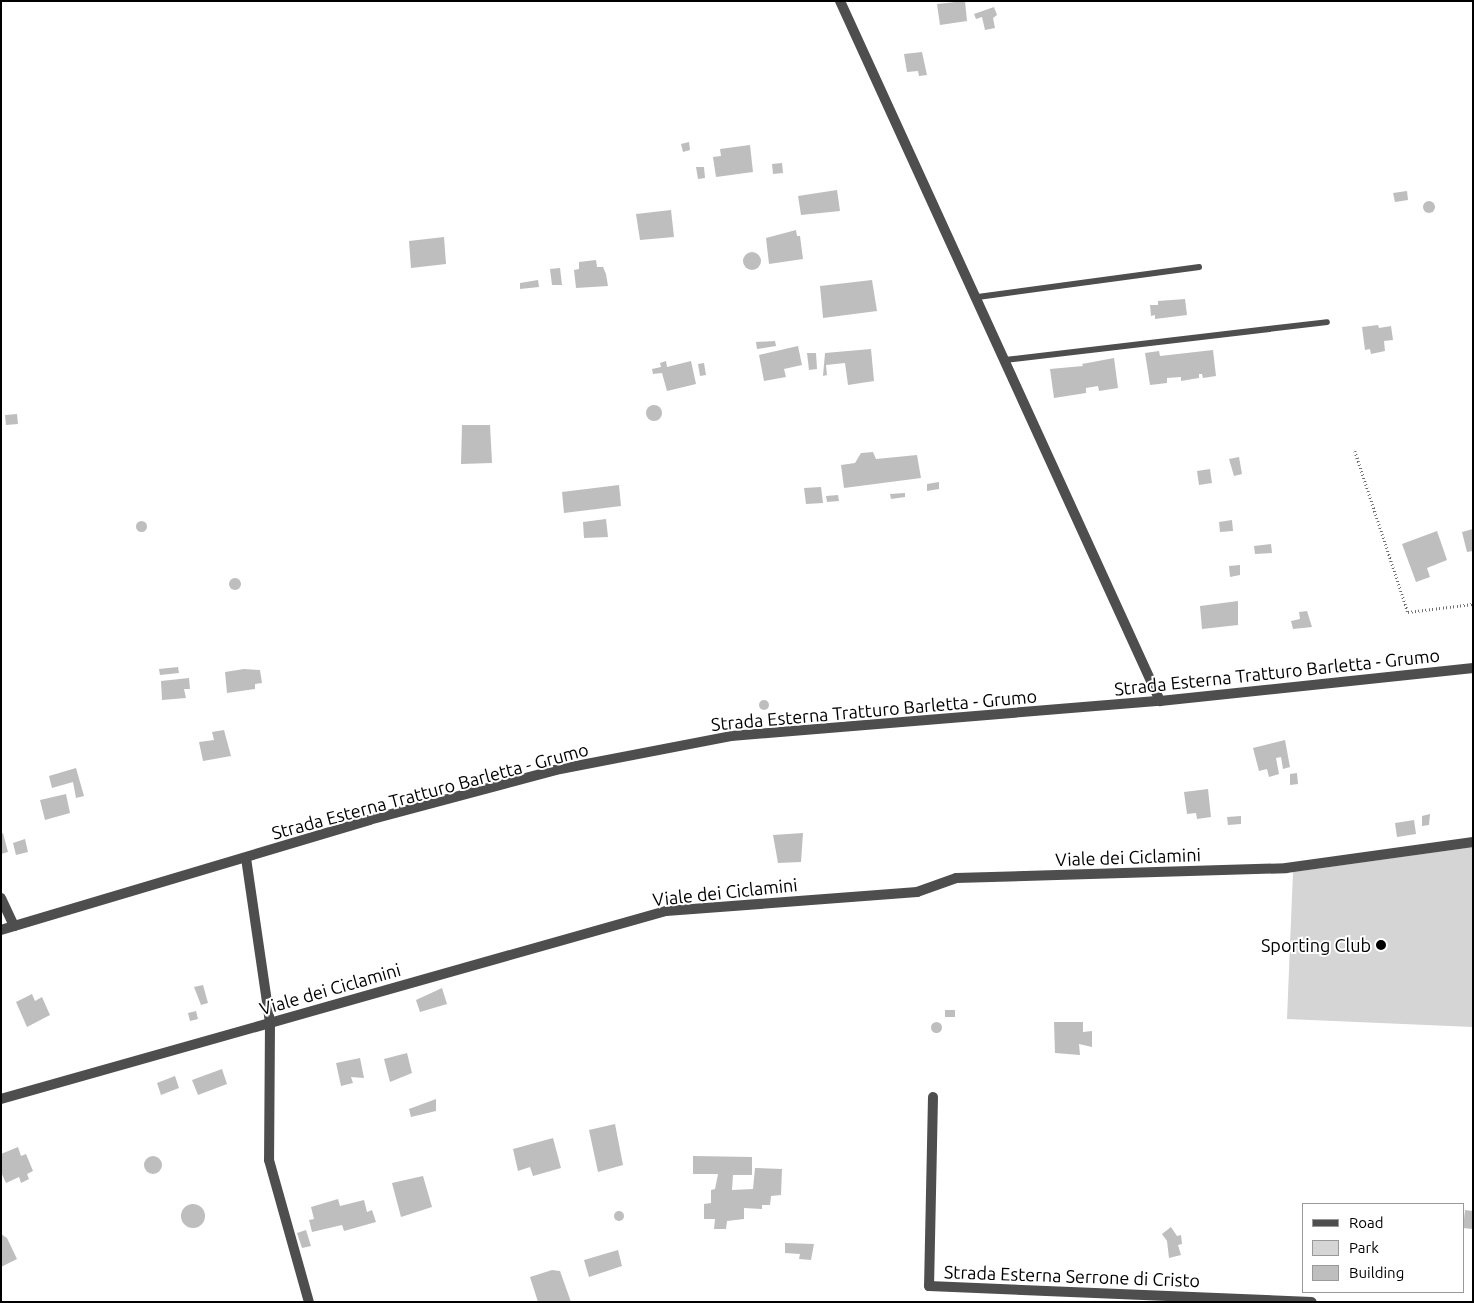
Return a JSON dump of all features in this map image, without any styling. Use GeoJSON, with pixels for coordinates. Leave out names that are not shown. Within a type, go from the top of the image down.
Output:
{"type":"FeatureCollection","features":[{"type":"Feature","properties":{"kind":"street"},"geometry":{"type":"LineString","coordinates":[[840,1],[978,298],[1160,702]]}},
{"type":"Feature","properties":{"kind":"street","name":"Strada Esterna Tratturo Barletta - Grumo"},"geometry":{"type":"LineString","coordinates":[[1,930],[555,770],[731,736],[1160,702],[1473,668]]}},
{"type":"Feature","properties":{"kind":"street","name":"Viale dei Ciclamini"},"geometry":{"type":"LineString","coordinates":[[1,1099],[666,911],[917,892],[956,878],[1286,868],[1473,842]]}},
{"type":"Feature","properties":{"kind":"street"},"geometry":{"type":"LineString","coordinates":[[246,858],[270,1023],[269,1160],[309,1302]]}},
{"type":"Feature","properties":{"kind":"street"},"geometry":{"type":"LineString","coordinates":[[1,898],[14,926]]}},
{"type":"Feature","properties":{"kind":"street","name":"Strada Esterna Serrone di Cristo"},"geometry":{"type":"LineString","coordinates":[[933,1098],[929,1286],[1312,1302]]}},
{"type":"Feature","properties":{"kind":"lane"},"geometry":{"type":"LineString","coordinates":[[978,298],[1199,267]]}},
{"type":"Feature","properties":{"kind":"lane"},"geometry":{"type":"LineString","coordinates":[[1005,360],[1326,322]]}},
{"type":"Feature","properties":{"kind":"path"},"geometry":{"type":"LineString","coordinates":[[1354,451],[1408,612],[1473,604]]}},
{"type":"Feature","properties":{"kind":"green space","name":"Sporting Club"},"geometry":{"type":"Polygon","coordinates":[[[1473,847],[1473,1027],[1287,1019],[1293,872],[1473,847]]]}},
{"type":"Feature","properties":{"kind":"building"},"geometry":{"type":"Polygon","coordinates":[[[965,1],[967,21],[940,25],[937,4],[965,1]]]}},
{"type":"Feature","properties":{"kind":"building"},"geometry":{"type":"Polygon","coordinates":[[[994,7],[997,15],[993,18],[995,28],[985,30],[982,17],[976,19],[974,14],[994,7]]]}},
{"type":"Feature","properties":{"kind":"building"},"geometry":{"type":"Polygon","coordinates":[[[922,52],[927,75],[919,76],[918,71],[907,72],[904,54],[922,52]]]}},
{"type":"Feature","properties":{"kind":"building"},"geometry":{"type":"Polygon","coordinates":[[[689,142],[690,150],[683,152],[681,144],[689,142]]]}},
{"type":"Feature","properties":{"kind":"building"},"geometry":{"type":"Polygon","coordinates":[[[750,145],[753,172],[716,177],[713,157],[721,156],[720,149],[750,145]]]}},
{"type":"Feature","properties":{"kind":"building"},"geometry":{"type":"Polygon","coordinates":[[[782,163],[783,173],[773,174],[772,164],[782,163]]]}},
{"type":"Feature","properties":{"kind":"building"},"geometry":{"type":"Polygon","coordinates":[[[696,167],[704,167],[705,178],[698,179],[696,167]]]}},
{"type":"Feature","properties":{"kind":"building"},"geometry":{"type":"Polygon","coordinates":[[[837,190],[840,211],[801,215],[798,196],[837,190]]]}},
{"type":"Feature","properties":{"kind":"building"},"geometry":{"type":"Polygon","coordinates":[[[1407,191],[1408,200],[1395,202],[1393,193],[1407,191]]]}},
{"type":"Feature","properties":{"kind":"building"},"geometry":{"type":"Polygon","coordinates":[[[1427,201],[1431,201],[1435,207],[1431,213],[1427,213],[1423,209],[1423,205],[1427,201]]]}},
{"type":"Feature","properties":{"kind":"building"},"geometry":{"type":"Polygon","coordinates":[[[671,210],[674,237],[640,240],[636,214],[671,210]]]}},
{"type":"Feature","properties":{"kind":"building"},"geometry":{"type":"Polygon","coordinates":[[[796,230],[797,236],[800,236],[803,259],[769,264],[766,238],[796,230]]]}},
{"type":"Feature","properties":{"kind":"building"},"geometry":{"type":"Polygon","coordinates":[[[444,237],[446,264],[411,268],[409,241],[444,237]]]}},
{"type":"Feature","properties":{"kind":"building"},"geometry":{"type":"Polygon","coordinates":[[[752,252],[758,255],[761,261],[758,267],[752,270],[746,267],[743,261],[746,255],[752,252]]]}},
{"type":"Feature","properties":{"kind":"building"},"geometry":{"type":"Polygon","coordinates":[[[596,260],[597,267],[603,267],[608,286],[576,288],[574,270],[579,269],[579,262],[596,260]]]}},
{"type":"Feature","properties":{"kind":"building"},"geometry":{"type":"Polygon","coordinates":[[[560,268],[562,285],[552,285],[550,269],[560,268]]]}},
{"type":"Feature","properties":{"kind":"building"},"geometry":{"type":"Polygon","coordinates":[[[538,280],[539,287],[520,289],[520,283],[538,280]]]}},
{"type":"Feature","properties":{"kind":"building"},"geometry":{"type":"Polygon","coordinates":[[[872,280],[877,311],[823,318],[820,286],[872,280]]]}},
{"type":"Feature","properties":{"kind":"building"},"geometry":{"type":"Polygon","coordinates":[[[1185,299],[1187,315],[1155,319],[1155,315],[1151,316],[1150,305],[1158,305],[1158,301],[1185,299]]]}},
{"type":"Feature","properties":{"kind":"building"},"geometry":{"type":"Polygon","coordinates":[[[1378,325],[1379,328],[1391,326],[1393,340],[1384,341],[1385,351],[1371,354],[1370,349],[1365,350],[1362,327],[1378,325]]]}},
{"type":"Feature","properties":{"kind":"building"},"geometry":{"type":"Polygon","coordinates":[[[775,341],[776,346],[757,349],[756,342],[775,341]]]}},
{"type":"Feature","properties":{"kind":"building"},"geometry":{"type":"Polygon","coordinates":[[[798,346],[802,365],[784,369],[786,377],[764,381],[759,355],[798,346]]]}},
{"type":"Feature","properties":{"kind":"building"},"geometry":{"type":"Polygon","coordinates":[[[871,349],[874,381],[848,385],[845,363],[826,365],[827,375],[823,376],[825,353],[871,349]]]}},
{"type":"Feature","properties":{"kind":"building"},"geometry":{"type":"Polygon","coordinates":[[[1213,350],[1216,376],[1203,378],[1202,374],[1199,374],[1199,378],[1181,381],[1181,377],[1167,378],[1167,383],[1150,385],[1145,353],[1159,351],[1160,356],[1213,350]]]}},
{"type":"Feature","properties":{"kind":"building"},"geometry":{"type":"Polygon","coordinates":[[[807,353],[816,353],[817,369],[809,370],[807,353]]]}},
{"type":"Feature","properties":{"kind":"building"},"geometry":{"type":"Polygon","coordinates":[[[1114,358],[1118,388],[1099,391],[1098,386],[1086,388],[1086,393],[1054,398],[1050,369],[1083,366],[1082,364],[1114,358]]]}},
{"type":"Feature","properties":{"kind":"building"},"geometry":{"type":"Polygon","coordinates":[[[666,361],[667,367],[691,361],[696,384],[667,391],[662,373],[653,374],[652,369],[661,367],[660,363],[666,361]]]}},
{"type":"Feature","properties":{"kind":"building"},"geometry":{"type":"Polygon","coordinates":[[[704,363],[706,375],[700,376],[698,364],[704,363]]]}},
{"type":"Feature","properties":{"kind":"building"},"geometry":{"type":"Polygon","coordinates":[[[651,405],[657,405],[662,410],[660,419],[651,421],[646,416],[646,410],[651,405]]]}},
{"type":"Feature","properties":{"kind":"building"},"geometry":{"type":"Polygon","coordinates":[[[17,414],[18,424],[6,425],[5,415],[17,414]]]}},
{"type":"Feature","properties":{"kind":"building"},"geometry":{"type":"Polygon","coordinates":[[[462,425],[490,425],[492,463],[461,464],[462,425]]]}},
{"type":"Feature","properties":{"kind":"building"},"geometry":{"type":"Polygon","coordinates":[[[873,452],[876,459],[917,455],[921,478],[844,488],[841,465],[855,463],[861,453],[873,452]]]}},
{"type":"Feature","properties":{"kind":"building"},"geometry":{"type":"Polygon","coordinates":[[[1239,457],[1242,474],[1234,476],[1229,459],[1239,457]]]}},
{"type":"Feature","properties":{"kind":"building"},"geometry":{"type":"Polygon","coordinates":[[[1210,469],[1212,483],[1199,485],[1197,471],[1210,469]]]}},
{"type":"Feature","properties":{"kind":"building"},"geometry":{"type":"Polygon","coordinates":[[[939,482],[939,489],[927,491],[927,484],[939,482]]]}},
{"type":"Feature","properties":{"kind":"building"},"geometry":{"type":"Polygon","coordinates":[[[619,485],[621,506],[564,513],[562,492],[619,485]]]}},
{"type":"Feature","properties":{"kind":"building"},"geometry":{"type":"Polygon","coordinates":[[[821,487],[823,503],[806,504],[804,488],[821,487]]]}},
{"type":"Feature","properties":{"kind":"building"},"geometry":{"type":"Polygon","coordinates":[[[905,493],[905,497],[891,499],[890,494],[905,493]]]}},
{"type":"Feature","properties":{"kind":"building"},"geometry":{"type":"Polygon","coordinates":[[[838,495],[839,501],[827,502],[826,496],[838,495]]]}},
{"type":"Feature","properties":{"kind":"building"},"geometry":{"type":"Polygon","coordinates":[[[606,519],[608,537],[584,538],[583,522],[606,519]]]}},
{"type":"Feature","properties":{"kind":"building"},"geometry":{"type":"Polygon","coordinates":[[[1232,520],[1233,531],[1220,532],[1219,522],[1232,520]]]}},
{"type":"Feature","properties":{"kind":"building"},"geometry":{"type":"Polygon","coordinates":[[[139,521],[143,521],[146,526],[145,530],[139,531],[136,528],[136,524],[139,521]]]}},
{"type":"Feature","properties":{"kind":"building"},"geometry":{"type":"Polygon","coordinates":[[[1473,529],[1473,551],[1467,552],[1462,532],[1473,529]]]}},
{"type":"Feature","properties":{"kind":"building"},"geometry":{"type":"Polygon","coordinates":[[[1437,531],[1447,560],[1427,568],[1430,577],[1416,582],[1402,544],[1437,531]]]}},
{"type":"Feature","properties":{"kind":"building"},"geometry":{"type":"Polygon","coordinates":[[[1271,544],[1272,553],[1255,554],[1254,546],[1271,544]]]}},
{"type":"Feature","properties":{"kind":"building"},"geometry":{"type":"Polygon","coordinates":[[[1240,565],[1240,575],[1230,577],[1229,566],[1240,565]]]}},
{"type":"Feature","properties":{"kind":"building"},"geometry":{"type":"Polygon","coordinates":[[[235,578],[241,584],[235,590],[229,584],[235,578]]]}},
{"type":"Feature","properties":{"kind":"building"},"geometry":{"type":"Polygon","coordinates":[[[1238,601],[1238,625],[1202,629],[1200,606],[1238,601]]]}},
{"type":"Feature","properties":{"kind":"building"},"geometry":{"type":"Polygon","coordinates":[[[1307,611],[1312,627],[1293,629],[1291,621],[1300,619],[1299,612],[1307,611]]]}},
{"type":"Feature","properties":{"kind":"building"},"geometry":{"type":"Polygon","coordinates":[[[178,667],[179,673],[160,675],[159,669],[178,667]]]}},
{"type":"Feature","properties":{"kind":"building"},"geometry":{"type":"Polygon","coordinates":[[[244,669],[260,670],[262,683],[255,684],[255,689],[227,693],[225,672],[244,669]]]}},
{"type":"Feature","properties":{"kind":"building"},"geometry":{"type":"Polygon","coordinates":[[[189,678],[190,689],[184,689],[186,698],[162,700],[161,681],[189,678]]]}},
{"type":"Feature","properties":{"kind":"building"},"geometry":{"type":"Polygon","coordinates":[[[762,700],[766,700],[769,705],[768,709],[762,710],[759,707],[759,703],[762,700]]]}},
{"type":"Feature","properties":{"kind":"building"},"geometry":{"type":"Polygon","coordinates":[[[224,730],[231,756],[203,761],[199,742],[214,740],[212,732],[224,730]]]}},
{"type":"Feature","properties":{"kind":"building"},"geometry":{"type":"Polygon","coordinates":[[[1285,740],[1290,767],[1283,769],[1281,757],[1276,758],[1279,774],[1269,777],[1267,769],[1259,771],[1253,748],[1285,740]]]}},
{"type":"Feature","properties":{"kind":"building"},"geometry":{"type":"Polygon","coordinates":[[[76,768],[84,796],[76,798],[73,782],[52,788],[49,776],[76,768]]]}},
{"type":"Feature","properties":{"kind":"building"},"geometry":{"type":"Polygon","coordinates":[[[1297,773],[1298,784],[1290,785],[1290,774],[1297,773]]]}},
{"type":"Feature","properties":{"kind":"building"},"geometry":{"type":"Polygon","coordinates":[[[1208,789],[1211,817],[1197,819],[1196,813],[1187,814],[1184,792],[1208,789]]]}},
{"type":"Feature","properties":{"kind":"building"},"geometry":{"type":"Polygon","coordinates":[[[66,794],[70,813],[45,820],[40,800],[66,794]]]}},
{"type":"Feature","properties":{"kind":"building"},"geometry":{"type":"Polygon","coordinates":[[[1430,814],[1429,825],[1422,826],[1422,816],[1430,814]]]}},
{"type":"Feature","properties":{"kind":"building"},"geometry":{"type":"Polygon","coordinates":[[[1241,816],[1241,824],[1228,825],[1227,817],[1241,816]]]}},
{"type":"Feature","properties":{"kind":"building"},"geometry":{"type":"Polygon","coordinates":[[[1414,820],[1416,834],[1397,837],[1395,823],[1414,820]]]}},
{"type":"Feature","properties":{"kind":"building"},"geometry":{"type":"Polygon","coordinates":[[[3,833],[8,852],[1,854],[1,834],[3,833]]]}},
{"type":"Feature","properties":{"kind":"building"},"geometry":{"type":"Polygon","coordinates":[[[803,833],[801,862],[778,863],[773,835],[803,833]]]}},
{"type":"Feature","properties":{"kind":"building"},"geometry":{"type":"Polygon","coordinates":[[[25,839],[28,852],[16,855],[13,843],[25,839]]]}},
{"type":"Feature","properties":{"kind":"building"},"geometry":{"type":"Polygon","coordinates":[[[203,985],[208,1003],[201,1005],[194,987],[203,985]]]}},
{"type":"Feature","properties":{"kind":"building"},"geometry":{"type":"Polygon","coordinates":[[[442,988],[447,1004],[420,1012],[416,1000],[442,988]]]}},
{"type":"Feature","properties":{"kind":"building"},"geometry":{"type":"Polygon","coordinates":[[[32,994],[35,1001],[42,997],[50,1015],[27,1027],[16,1002],[32,994]]]}},
{"type":"Feature","properties":{"kind":"building"},"geometry":{"type":"Polygon","coordinates":[[[945,1010],[955,1010],[955,1017],[945,1017],[945,1010]]]}},
{"type":"Feature","properties":{"kind":"building"},"geometry":{"type":"Polygon","coordinates":[[[196,1011],[198,1019],[190,1021],[188,1013],[196,1011]]]}},
{"type":"Feature","properties":{"kind":"building"},"geometry":{"type":"Polygon","coordinates":[[[936,1021],[942,1027],[936,1033],[930,1027],[936,1021]]]}},
{"type":"Feature","properties":{"kind":"building"},"geometry":{"type":"Polygon","coordinates":[[[1054,1022],[1083,1022],[1083,1032],[1092,1031],[1092,1047],[1079,1044],[1080,1055],[1055,1053],[1054,1022]]]}},
{"type":"Feature","properties":{"kind":"building"},"geometry":{"type":"Polygon","coordinates":[[[407,1053],[412,1073],[390,1082],[384,1059],[407,1053]]]}},
{"type":"Feature","properties":{"kind":"building"},"geometry":{"type":"Polygon","coordinates":[[[360,1058],[364,1078],[351,1077],[353,1083],[341,1086],[336,1063],[360,1058]]]}},
{"type":"Feature","properties":{"kind":"building"},"geometry":{"type":"Polygon","coordinates":[[[222,1069],[227,1084],[198,1095],[192,1080],[222,1069]]]}},
{"type":"Feature","properties":{"kind":"building"},"geometry":{"type":"Polygon","coordinates":[[[175,1076],[179,1088],[161,1095],[157,1083],[175,1076]]]}},
{"type":"Feature","properties":{"kind":"building"},"geometry":{"type":"Polygon","coordinates":[[[436,1099],[436,1111],[411,1117],[409,1109],[436,1099]]]}},
{"type":"Feature","properties":{"kind":"building"},"geometry":{"type":"Polygon","coordinates":[[[615,1124],[623,1165],[598,1172],[589,1130],[615,1124]]]}},
{"type":"Feature","properties":{"kind":"building"},"geometry":{"type":"Polygon","coordinates":[[[553,1138],[561,1168],[533,1176],[530,1167],[518,1171],[513,1149],[553,1138]]]}},
{"type":"Feature","properties":{"kind":"building"},"geometry":{"type":"Polygon","coordinates":[[[18,1147],[21,1156],[26,1154],[33,1171],[27,1174],[29,1179],[21,1183],[19,1177],[6,1183],[1,1172],[1,1154],[18,1147]]]}},
{"type":"Feature","properties":{"kind":"building"},"geometry":{"type":"Polygon","coordinates":[[[149,1156],[157,1156],[162,1161],[160,1172],[149,1174],[144,1169],[144,1161],[149,1156]]]}},
{"type":"Feature","properties":{"kind":"building"},"geometry":{"type":"Polygon","coordinates":[[[693,1156],[752,1157],[752,1175],[733,1175],[732,1190],[753,1189],[755,1168],[782,1169],[781,1195],[771,1196],[770,1205],[762,1205],[762,1209],[744,1208],[744,1219],[727,1221],[726,1229],[714,1229],[715,1219],[704,1219],[704,1204],[711,1203],[711,1190],[715,1189],[718,1174],[693,1174],[693,1156]]]}},
{"type":"Feature","properties":{"kind":"building"},"geometry":{"type":"Polygon","coordinates":[[[423,1176],[432,1207],[401,1217],[392,1183],[423,1176]]]}},
{"type":"Feature","properties":{"kind":"building"},"geometry":{"type":"Polygon","coordinates":[[[338,1199],[340,1206],[364,1200],[367,1212],[372,1210],[376,1222],[344,1231],[342,1225],[312,1232],[309,1220],[314,1219],[311,1207],[338,1199]]]}},
{"type":"Feature","properties":{"kind":"building"},"geometry":{"type":"Polygon","coordinates":[[[193,1204],[198,1205],[204,1211],[204,1221],[198,1227],[193,1228],[188,1227],[182,1221],[181,1216],[182,1211],[188,1205],[193,1204]]]}},
{"type":"Feature","properties":{"kind":"building"},"geometry":{"type":"Polygon","coordinates":[[[1465,1210],[1473,1211],[1473,1229],[1464,1228],[1465,1210]]]}},
{"type":"Feature","properties":{"kind":"building"},"geometry":{"type":"Polygon","coordinates":[[[617,1211],[621,1211],[624,1216],[623,1220],[617,1221],[614,1218],[614,1214],[617,1211]]]}},
{"type":"Feature","properties":{"kind":"building"},"geometry":{"type":"Polygon","coordinates":[[[1171,1227],[1177,1236],[1181,1235],[1182,1244],[1178,1245],[1181,1255],[1169,1258],[1167,1241],[1162,1234],[1171,1227]]]}},
{"type":"Feature","properties":{"kind":"building"},"geometry":{"type":"Polygon","coordinates":[[[306,1230],[311,1246],[302,1248],[297,1233],[306,1230]]]}},
{"type":"Feature","properties":{"kind":"building"},"geometry":{"type":"Polygon","coordinates":[[[1,1234],[7,1238],[17,1259],[1,1267],[1,1234]]]}},
{"type":"Feature","properties":{"kind":"building"},"geometry":{"type":"Polygon","coordinates":[[[785,1243],[814,1244],[811,1260],[799,1259],[800,1254],[785,1253],[785,1243]]]}},
{"type":"Feature","properties":{"kind":"building"},"geometry":{"type":"Polygon","coordinates":[[[618,1250],[622,1266],[589,1277],[584,1260],[618,1250]]]}},
{"type":"Feature","properties":{"kind":"building"},"geometry":{"type":"Polygon","coordinates":[[[552,1270],[560,1271],[571,1302],[538,1302],[530,1277],[552,1270]]]}},
{"type":"Feature","properties":{"kind":"place","name":"Sporting Club"},"geometry":{"type":"Point","coordinates":[1381,945]}}]}
